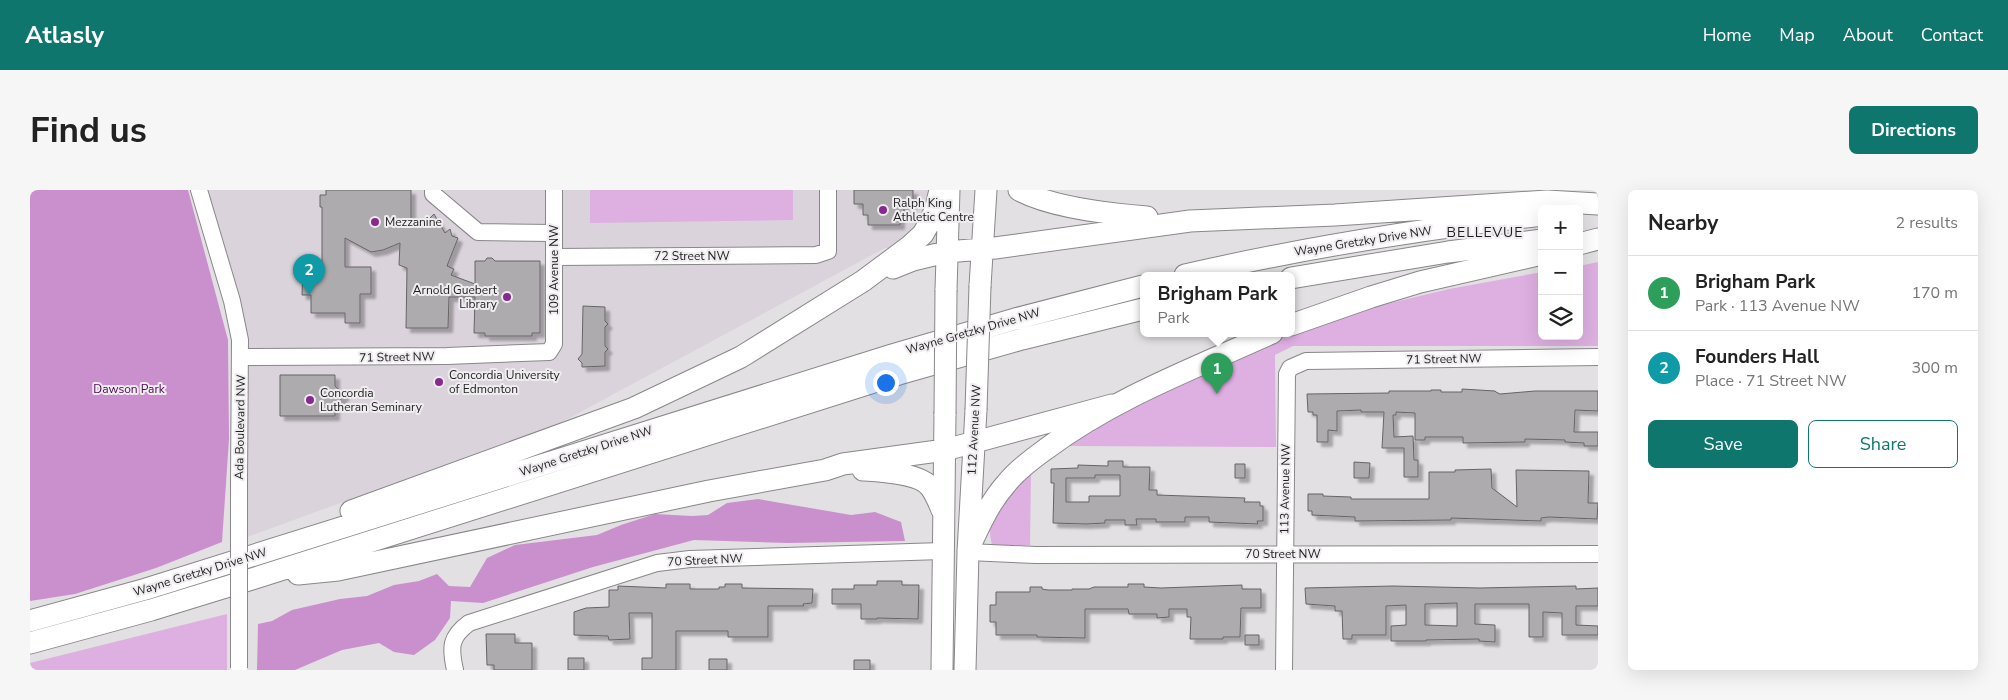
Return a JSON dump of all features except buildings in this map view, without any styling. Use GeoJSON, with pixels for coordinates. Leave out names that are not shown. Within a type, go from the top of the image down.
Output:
{"type":"FeatureCollection","features":[{"type":"Feature","properties":{"kind":"main road"},"geometry":{"type":"LineString","coordinates":[[250,556],[336,517],[634,408],[741,357],[863,281],[910,246],[923,234],[936,207],[940,190]]}},
{"type":"Feature","properties":{"kind":"main road"},"geometry":{"type":"LineString","coordinates":[[942,670],[946,252],[949,190]]}},
{"type":"Feature","properties":{"kind":"main road","name":"112 Avenue NW"},"geometry":{"type":"LineString","coordinates":[[965,670],[968,551],[976,410],[981,248],[986,190]]}},
{"type":"Feature","properties":{"kind":"main road"},"geometry":{"type":"LineString","coordinates":[[1019,190],[1069,206],[1109,214],[1190,221]]}},
{"type":"Feature","properties":{"kind":"main road"},"geometry":{"type":"LineString","coordinates":[[863,281],[913,260],[946,252],[1190,221],[1392,212],[1546,201],[1598,204]]}},
{"type":"Feature","properties":{"kind":"main road"},"geometry":{"type":"LineString","coordinates":[[1583,212],[1598,210]]}},
{"type":"Feature","properties":{"kind":"main road","name":"Wayne Gretzky Drive NW"},"geometry":{"type":"LineString","coordinates":[[1200,272],[1298,252],[1446,228],[1538,216]]}},
{"type":"Feature","properties":{"kind":"main road"},"geometry":{"type":"LineString","coordinates":[[1583,236],[1598,235]]}},
{"type":"Feature","properties":{"kind":"main road"},"geometry":{"type":"LineString","coordinates":[[1583,243],[1598,240]]}},
{"type":"Feature","properties":{"kind":"main road","name":"Wayne Gretzky Drive NW"},"geometry":{"type":"LineString","coordinates":[[1295,277],[1438,254],[1538,241]]}},
{"type":"Feature","properties":{"kind":"main road"},"geometry":{"type":"LineString","coordinates":[[1295,324],[1420,282],[1538,255]]}},
{"type":"Feature","properties":{"kind":"main road","name":"Wayne Gretzky Drive NW"},"geometry":{"type":"LineString","coordinates":[[30,621],[146,589],[902,352],[1015,318],[1140,287]]}},
{"type":"Feature","properties":{"kind":"main road","name":"Wayne Gretzky Drive NW"},"geometry":{"type":"LineString","coordinates":[[30,643],[134,615],[252,579],[899,374],[1022,339],[1140,310]]}},
{"type":"Feature","properties":{"kind":"main road"},"geometry":{"type":"LineString","coordinates":[[968,551],[992,502],[1006,483],[1031,460],[1067,433],[1112,406],[1263,337]]}},
{"type":"Feature","properties":{"kind":"main road"},"geometry":{"type":"LineString","coordinates":[[252,579],[338,570],[709,491],[825,470],[842,464],[945,450],[1112,406]]}},
{"type":"Feature","properties":{"kind":"main road"},"geometry":{"type":"LineString","coordinates":[[825,470],[885,471],[916,479],[930,487],[943,512]]}},
{"type":"Feature","properties":{"kind":"street","name":"Ada Boulevard NW"},"geometry":{"type":"LineString","coordinates":[[199,190],[232,301],[240,340],[239,669]]}},
{"type":"Feature","properties":{"kind":"street"},"geometry":{"type":"LineString","coordinates":[[433,190],[433,194],[478,232],[554,232]]}},
{"type":"Feature","properties":{"kind":"street","name":"109 Avenue NW"},"geometry":{"type":"LineString","coordinates":[[552,350],[554,344],[554,190]]}},
{"type":"Feature","properties":{"kind":"street","name":"72 Street NW"},"geometry":{"type":"LineString","coordinates":[[554,257],[816,255],[828,251],[828,190]]}},
{"type":"Feature","properties":{"kind":"street","name":"71 Street NW"},"geometry":{"type":"LineString","coordinates":[[241,357],[447,356],[545,353],[552,350]]}},
{"type":"Feature","properties":{"kind":"street","name":"71 Street NW"},"geometry":{"type":"LineString","coordinates":[[1290,368],[1306,361],[1598,357]]}},
{"type":"Feature","properties":{"kind":"street","name":"113 Avenue NW"},"geometry":{"type":"LineString","coordinates":[[1284,670],[1287,374],[1290,368]]}},
{"type":"Feature","properties":{"kind":"street","name":"70 Street NW"},"geometry":{"type":"LineString","coordinates":[[454,670],[452,656],[453,639],[458,631],[469,623],[657,563],[690,559],[942,550]]}},
{"type":"Feature","properties":{"kind":"street","name":"70 Street NW"},"geometry":{"type":"LineString","coordinates":[[968,551],[1036,555],[1598,554]]}},
{"type":"Feature","properties":{"kind":"shaded area","name":"Concordia University of Edmonton"},"geometry":{"type":"Polygon","coordinates":[[[199,190],[950,190],[946,252],[885,248],[560,423],[239,540],[241,357],[199,190]]]}},
{"type":"Feature","properties":{"kind":"shaded area"},"geometry":{"type":"Polygon","coordinates":[[[590,190],[793,190],[793,220],[590,223],[590,190]]]}},
{"type":"Feature","properties":{"kind":"shaded area"},"geometry":{"type":"Polygon","coordinates":[[[1598,262],[1598,346],[1293,346],[1275,355],[1276,447],[1064,446],[1031,471],[1030,545],[992,545],[990,527],[1002,503],[1000,501],[1010,485],[1031,464],[1069,438],[1270,341],[1282,337],[1295,337],[1295,333],[1374,307],[1449,289],[1538,273],[1538,340],[1583,340],[1583,265],[1598,262]]]}},
{"type":"Feature","properties":{"kind":"shaded area"},"geometry":{"type":"Polygon","coordinates":[[[227,614],[227,670],[30,670],[30,663],[227,614]]]}},
{"type":"Feature","properties":{"kind":"green space","name":"Dawson Park"},"geometry":{"type":"Polygon","coordinates":[[[30,190],[188,190],[228,340],[229,439],[222,542],[156,568],[75,594],[30,601],[30,190]]]}},
{"type":"Feature","properties":{"kind":"green space"},"geometry":{"type":"Polygon","coordinates":[[[758,499],[851,515],[875,512],[901,522],[905,541],[788,543],[694,540],[593,567],[483,603],[451,601],[450,618],[435,640],[414,655],[394,652],[379,643],[342,650],[295,670],[257,670],[258,624],[272,621],[292,610],[340,599],[367,596],[394,585],[419,581],[437,574],[449,586],[470,587],[487,558],[515,545],[597,535],[655,514],[708,515],[727,503],[758,499]]]}},
{"type":"Feature","properties":{"kind":"place","name":"Ralph King Athletic Centre"},"geometry":{"type":"Point","coordinates":[883,210]}},
{"type":"Feature","properties":{"kind":"place","name":"Mezzanine"},"geometry":{"type":"Point","coordinates":[375,222]}},
{"type":"Feature","properties":{"kind":"place","name":"Founders Hall"},"geometry":{"type":"Point","coordinates":[309,295]}},
{"type":"Feature","properties":{"kind":"place","name":"Arnold Guebert Library"},"geometry":{"type":"Point","coordinates":[507,297]}},
{"type":"Feature","properties":{"kind":"place","name":"Concordia University of Edmonton"},"geometry":{"type":"Point","coordinates":[439,382]}},
{"type":"Feature","properties":{"kind":"place","name":"Brigham Park"},"geometry":{"type":"Point","coordinates":[1217,394]}},
{"type":"Feature","properties":{"kind":"place","name":"Concordia Lutheran Seminary"},"geometry":{"type":"Point","coordinates":[310,400]}},
{"type":"Feature","properties":{"kind":"district","name":"BELLEVUE"},"geometry":{"type":"Point","coordinates":[1485,232]}}]}
